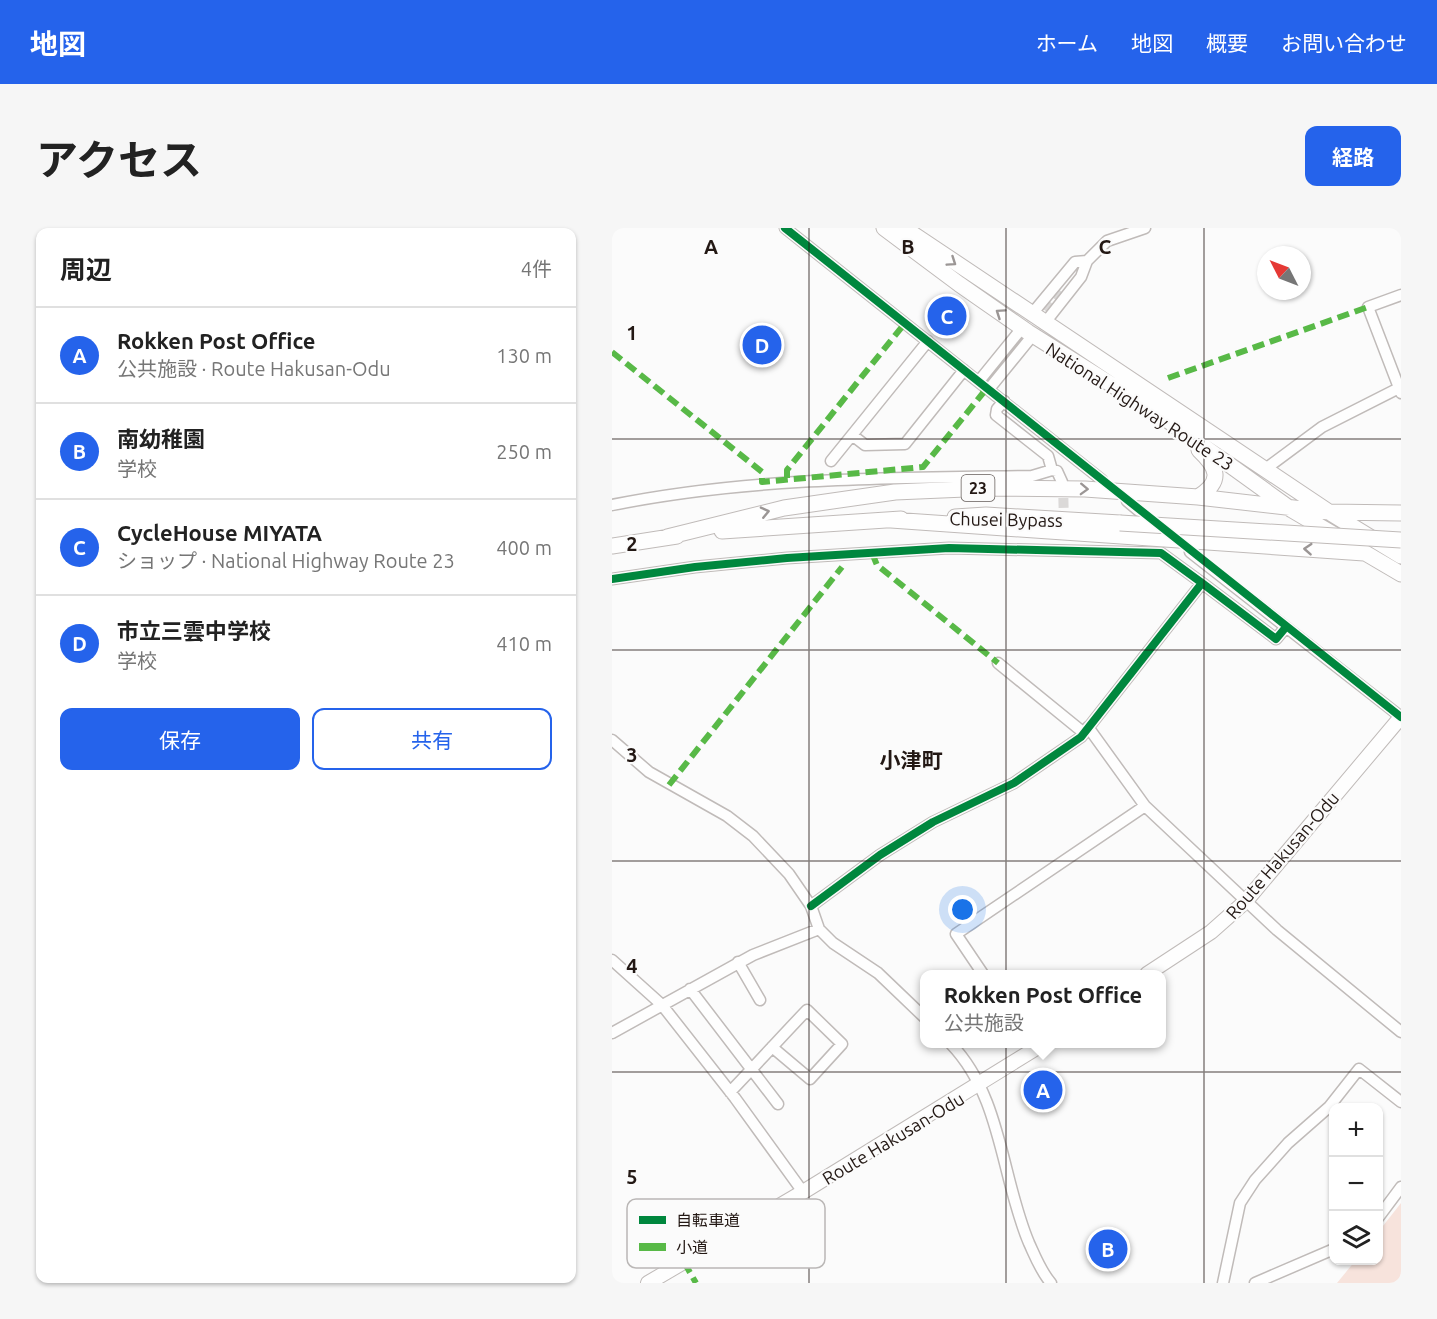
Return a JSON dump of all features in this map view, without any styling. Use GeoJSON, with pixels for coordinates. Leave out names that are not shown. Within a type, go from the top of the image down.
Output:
{"type":"FeatureCollection","features":[{"type":"Feature","properties":{"kind":"highway","name":"National Highway Route 23"},"geometry":{"type":"LineString","coordinates":[[884,228],[958,285],[1033,326],[1329,512]]}},
{"type":"Feature","properties":{"kind":"highway","name":"National Highway Route 23"},"geometry":{"type":"LineString","coordinates":[[904,228],[1033,326],[1292,510],[1401,574]]}},
{"type":"Feature","properties":{"kind":"highway"},"geometry":{"type":"LineString","coordinates":[[1163,417],[1213,464],[1215,475],[1213,484],[1198,497]]}},
{"type":"Feature","properties":{"kind":"highway","name":"23"},"geometry":{"type":"LineString","coordinates":[[1281,481],[1320,501],[1359,511]]}},
{"type":"Feature","properties":{"kind":"highway","name":"23"},"geometry":{"type":"LineString","coordinates":[[667,537],[784,508],[895,492],[988,488],[1085,489],[1198,497],[1292,510],[1401,513]]}},
{"type":"Feature","properties":{"kind":"highway","name":"23"},"geometry":{"type":"LineString","coordinates":[[1329,512],[1401,556]]}},
{"type":"Feature","properties":{"kind":"highway","name":"Chusei Bypass"},"geometry":{"type":"LineString","coordinates":[[612,546],[746,528],[986,515],[1401,540]]}},
{"type":"Feature","properties":{"kind":"highway","name":"23"},"geometry":{"type":"LineString","coordinates":[[891,520],[1401,556]]}},
{"type":"Feature","properties":{"kind":"main road","name":"Route Hakusan-Odu"},"geometry":{"type":"LineString","coordinates":[[1154,970],[1211,932],[1246,901],[1401,717]]}},
{"type":"Feature","properties":{"kind":"main road","name":"Route Hakusan-Odu"},"geometry":{"type":"LineString","coordinates":[[791,1199],[980,1085],[1032,1048]]}},
{"type":"Feature","properties":{"kind":"main road","name":"Route Hakusan-Odu"},"geometry":{"type":"LineString","coordinates":[[648,1283],[674,1268]]}},
{"type":"Feature","properties":{"kind":"street"},"geometry":{"type":"LineString","coordinates":[[785,228],[1102,480]]}},
{"type":"Feature","properties":{"kind":"street"},"geometry":{"type":"LineString","coordinates":[[1062,289],[1107,241],[1145,228]]}},
{"type":"Feature","properties":{"kind":"street"},"geometry":{"type":"LineString","coordinates":[[984,385],[1033,326],[1076,262],[1087,261]]}},
{"type":"Feature","properties":{"kind":"street"},"geometry":{"type":"LineString","coordinates":[[1264,470],[1322,427],[1400,391],[1368,307],[1401,295]]}},
{"type":"Feature","properties":{"kind":"street"},"geometry":{"type":"LineString","coordinates":[[831,461],[928,341]]}},
{"type":"Feature","properties":{"kind":"street"},"geometry":{"type":"LineString","coordinates":[[984,385],[1007,357]]}},
{"type":"Feature","properties":{"kind":"street"},"geometry":{"type":"LineString","coordinates":[[852,435],[865,445],[905,444],[964,370]]}},
{"type":"Feature","properties":{"kind":"street"},"geometry":{"type":"LineString","coordinates":[[1004,401],[997,409],[996,415],[1048,456],[1052,470]]}},
{"type":"Feature","properties":{"kind":"street"},"geometry":{"type":"LineString","coordinates":[[612,505],[686,493],[783,483],[887,478],[1032,476],[1052,470],[1057,471],[1062,482]]}},
{"type":"Feature","properties":{"kind":"street"},"geometry":{"type":"LineString","coordinates":[[1127,501],[1161,529]]}},
{"type":"Feature","properties":{"kind":"street"},"geometry":{"type":"LineString","coordinates":[[1065,537],[1066,550]]}},
{"type":"Feature","properties":{"kind":"street"},"geometry":{"type":"LineString","coordinates":[[612,579],[695,567],[787,558],[949,548],[1161,553],[1276,639],[1287,627]]}},
{"type":"Feature","properties":{"kind":"street"},"geometry":{"type":"LineString","coordinates":[[1190,552],[1401,717]]}},
{"type":"Feature","properties":{"kind":"street"},"geometry":{"type":"LineString","coordinates":[[811,906],[889,849],[933,822],[1014,783],[1086,730],[1202,583]]}},
{"type":"Feature","properties":{"kind":"street"},"geometry":{"type":"LineString","coordinates":[[998,663],[1086,730],[1145,806],[1277,930],[1401,1032]]}},
{"type":"Feature","properties":{"kind":"street"},"geometry":{"type":"LineString","coordinates":[[612,740],[649,772],[727,816],[753,836],[789,874],[811,906],[819,929],[833,943],[878,973],[920,1013]]}},
{"type":"Feature","properties":{"kind":"street"},"geometry":{"type":"LineString","coordinates":[[980,970],[956,934],[1145,806]]}},
{"type":"Feature","properties":{"kind":"street"},"geometry":{"type":"LineString","coordinates":[[612,1033],[738,962],[784,941],[819,929]]}},
{"type":"Feature","properties":{"kind":"street"},"geometry":{"type":"LineString","coordinates":[[612,960],[662,1005],[730,1092],[803,1192]]}},
{"type":"Feature","properties":{"kind":"street"},"geometry":{"type":"LineString","coordinates":[[738,962],[760,1000]]}},
{"type":"Feature","properties":{"kind":"street"},"geometry":{"type":"LineString","coordinates":[[690,989],[778,1104]]}},
{"type":"Feature","properties":{"kind":"street"},"geometry":{"type":"LineString","coordinates":[[730,1092],[752,1070],[772,1047],[807,1010],[842,1044],[810,1078],[772,1047]]}},
{"type":"Feature","properties":{"kind":"street"},"geometry":{"type":"LineString","coordinates":[[955,1048],[967,1060],[980,1085],[994,1123],[1016,1213],[1049,1281]]}},
{"type":"Feature","properties":{"kind":"street"},"geometry":{"type":"LineString","coordinates":[[1223,1283],[1240,1203],[1255,1180],[1288,1143],[1329,1107],[1359,1069],[1401,1102]]}},
{"type":"Feature","properties":{"kind":"street"},"geometry":{"type":"LineString","coordinates":[[1383,1211],[1401,1187]]}},
{"type":"Feature","properties":{"kind":"street"},"geometry":{"type":"LineString","coordinates":[[1255,1283],[1329,1250]]}},
{"type":"Feature","properties":{"kind":"shaded area"},"geometry":{"type":"Polygon","coordinates":[[[1401,1203],[1401,1283],[1337,1283],[1352,1265],[1383,1265],[1383,1226],[1401,1203]]]}},
{"type":"Feature","properties":{"kind":"tunnel"},"geometry":{"type":"LineString","coordinates":[[1007,357],[1062,289]]}},
{"type":"Feature","properties":{"kind":"tunnel"},"geometry":{"type":"LineString","coordinates":[[1063,483],[1064,525]]}},
{"type":"Feature","properties":{"kind":"marked path"},"geometry":{"type":"LineString","coordinates":[[1168,378],[1368,307]]}},
{"type":"Feature","properties":{"kind":"marked path"},"geometry":{"type":"LineString","coordinates":[[787,478],[787,470],[905,323]]}},
{"type":"Feature","properties":{"kind":"marked path"},"geometry":{"type":"LineString","coordinates":[[612,352],[762,472],[762,482],[923,467],[983,393],[984,386]]}},
{"type":"Feature","properties":{"kind":"marked path"},"geometry":{"type":"LineString","coordinates":[[872,553],[877,565],[998,663]]}},
{"type":"Feature","properties":{"kind":"marked path"},"geometry":{"type":"LineString","coordinates":[[669,785],[842,567]]}},
{"type":"Feature","properties":{"kind":"marked path"},"geometry":{"type":"LineString","coordinates":[[687,1268],[696,1283]]}},
{"type":"Feature","properties":{"kind":"cycle path"},"geometry":{"type":"LineString","coordinates":[[785,228],[1401,717]]}},
{"type":"Feature","properties":{"kind":"cycle path"},"geometry":{"type":"LineString","coordinates":[[612,579],[695,567],[787,558],[949,548],[1161,553],[1202,583]]}},
{"type":"Feature","properties":{"kind":"cycle path"},"geometry":{"type":"LineString","coordinates":[[811,906],[880,855],[933,822],[1014,783],[1081,737],[1202,583],[1276,639],[1286,627]]}},
{"type":"Feature","properties":{"kind":"place","name":"CycleHouse MIYATA"},"geometry":{"type":"Point","coordinates":[947,316]}},
{"type":"Feature","properties":{"kind":"place","name":"市立三雲中学校"},"geometry":{"type":"Point","coordinates":[762,345]}},
{"type":"Feature","properties":{"kind":"place","name":"Rokken Post Office"},"geometry":{"type":"Point","coordinates":[1043,1090]}},
{"type":"Feature","properties":{"kind":"place","name":"南幼稚園"},"geometry":{"type":"Point","coordinates":[1108,1249]}},
{"type":"Feature","properties":{"kind":"district","name":"小津町"},"geometry":{"type":"Point","coordinates":[911,760]}}]}
